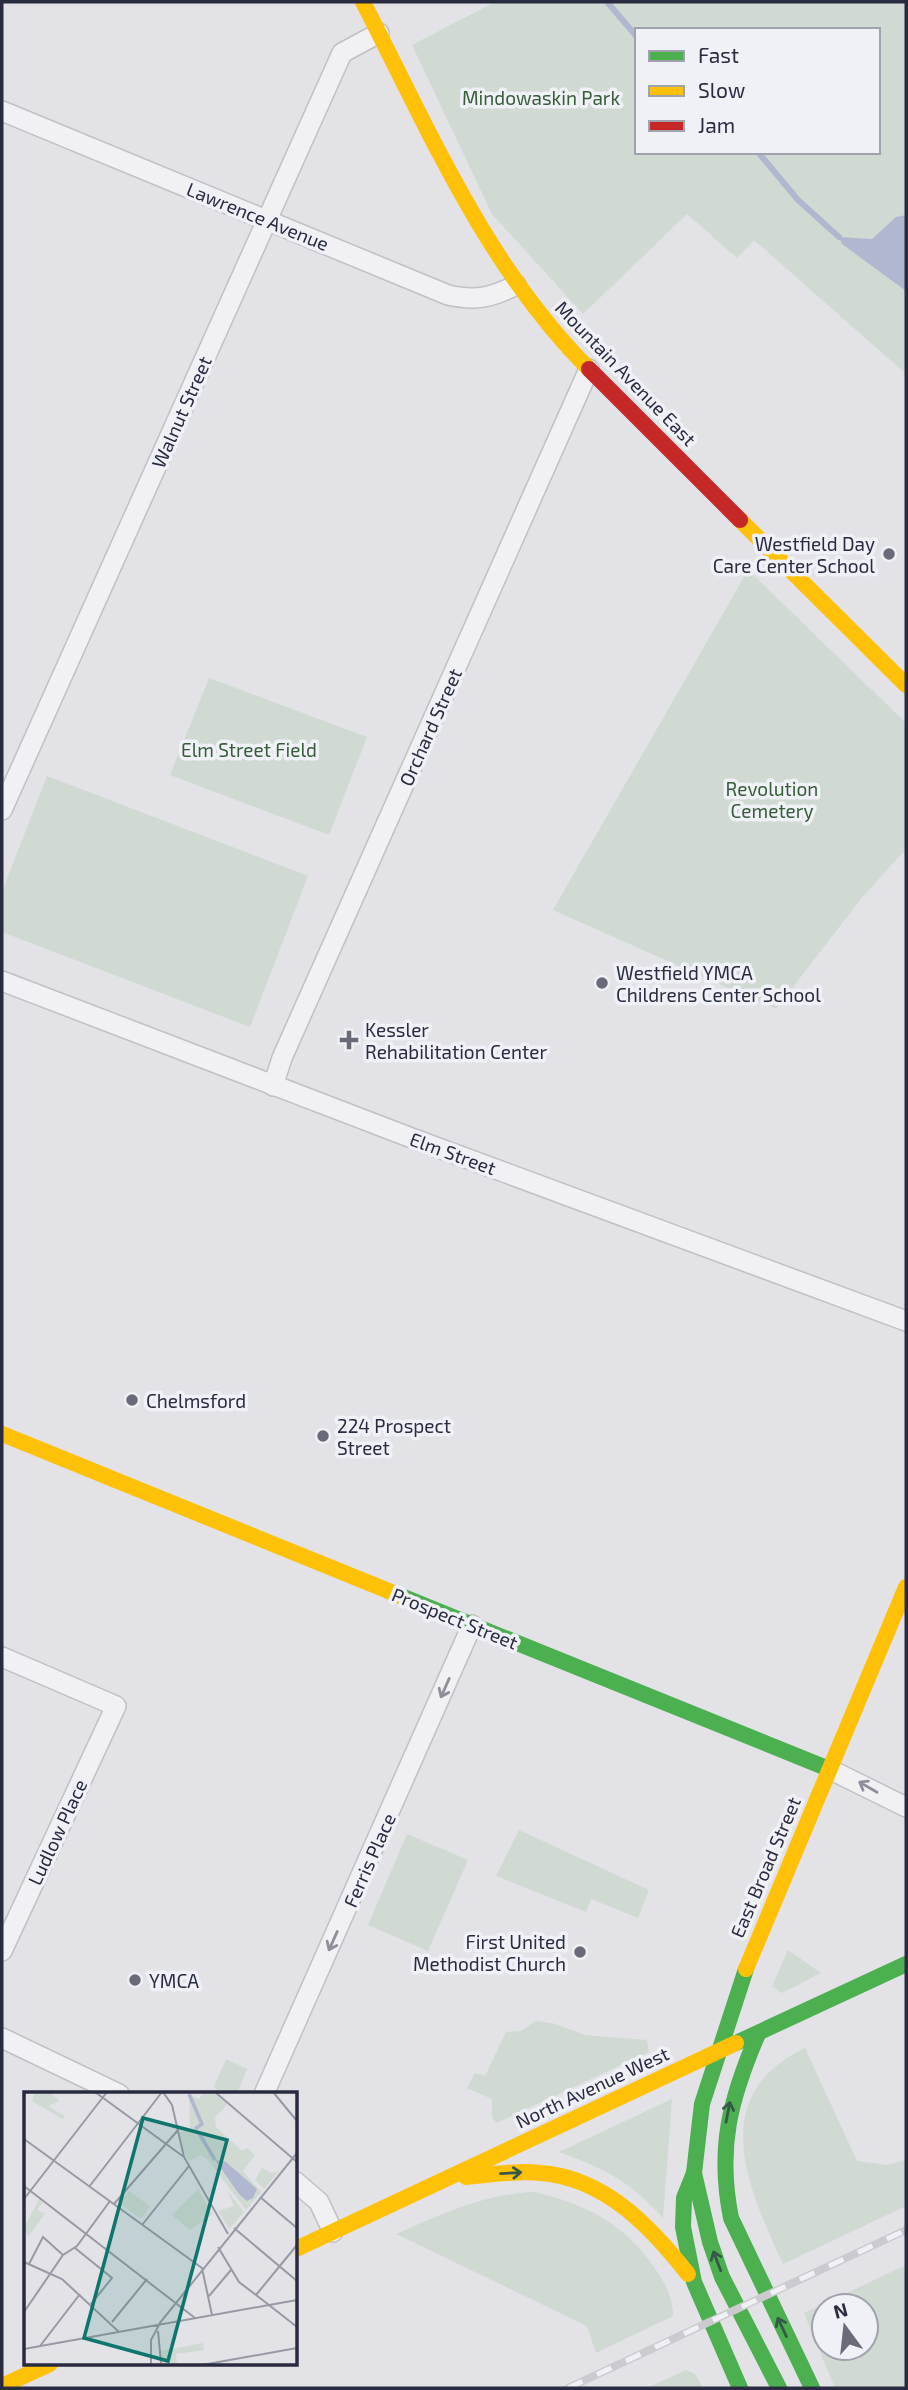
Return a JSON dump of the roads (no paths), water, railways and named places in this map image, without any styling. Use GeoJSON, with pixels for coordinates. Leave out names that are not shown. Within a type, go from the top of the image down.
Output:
{"type":"FeatureCollection","features":[{"type":"Feature","properties":{"kind":"street","name":"Mountain Avenue East"},"geometry":{"type":"LineString","coordinates":[[363,2],[477,224],[516,285],[589,369],[906,685]]}},
{"type":"Feature","properties":{"kind":"street","name":"Walnut Street"},"geometry":{"type":"LineString","coordinates":[[2,810],[342,53],[379,33]]}},
{"type":"Feature","properties":{"kind":"street","name":"Lawrence Avenue"},"geometry":{"type":"LineString","coordinates":[[2,111],[448,295],[472,300],[493,297],[516,285]]}},
{"type":"Feature","properties":{"kind":"street","name":"Orchard Street"},"geometry":{"type":"LineString","coordinates":[[273,1086],[288,1046],[589,369]]}},
{"type":"Feature","properties":{"kind":"street","name":"Elm Street"},"geometry":{"type":"LineString","coordinates":[[2,981],[273,1086],[906,1321]]}},
{"type":"Feature","properties":{"kind":"street","name":"Prospect Street"},"geometry":{"type":"LineString","coordinates":[[2,1434],[829,1769],[906,1807]]}},
{"type":"Feature","properties":{"kind":"street","name":"East Broad Street"},"geometry":{"type":"LineString","coordinates":[[740,2388],[694,2282],[683,2227],[684,2198],[694,2173],[700,2115],[717,2053],[765,1920],[906,1587]]}},
{"type":"Feature","properties":{"kind":"street","name":"Ferris Place"},"geometry":{"type":"LineString","coordinates":[[265,2092],[472,1625]]}},
{"type":"Feature","properties":{"kind":"street","name":"Ludlow Place"},"geometry":{"type":"LineString","coordinates":[[2,1657],[116,1706],[2,1951]]}},
{"type":"Feature","properties":{"kind":"street","name":"North Avenue West"},"geometry":{"type":"LineString","coordinates":[[298,2248],[906,1964]]}},
{"type":"Feature","properties":{"kind":"street"},"geometry":{"type":"LineString","coordinates":[[758,2034],[727,2112],[724,2143],[727,2200],[731,2218],[812,2388]]}},
{"type":"Feature","properties":{"kind":"street"},"geometry":{"type":"LineString","coordinates":[[2,2038],[115,2092]]}},
{"type":"Feature","properties":{"kind":"street"},"geometry":{"type":"LineString","coordinates":[[443,2180],[534,2172],[573,2180],[596,2190],[644,2222],[694,2282]]}},
{"type":"Feature","properties":{"kind":"street","name":"East Broad Street"},"geometry":{"type":"LineString","coordinates":[[694,2173],[703,2197],[709,2241],[720,2270],[779,2388]]}},
{"type":"Feature","properties":{"kind":"street"},"geometry":{"type":"LineString","coordinates":[[298,2184],[319,2202],[333,2232]]}},
{"type":"Feature","properties":{"kind":"street"},"geometry":{"type":"LineString","coordinates":[[2,2386],[46,2366]]}},
{"type":"Feature","properties":{"kind":"water"},"geometry":{"type":"Polygon","coordinates":[[[906,215],[906,291],[842,244],[839,237],[872,239],[896,217],[906,215]]]}},
{"type":"Feature","properties":{"kind":"waterway"},"geometry":{"type":"LineString","coordinates":[[608,3],[635,35]]}},
{"type":"Feature","properties":{"kind":"waterway"},"geometry":{"type":"LineString","coordinates":[[760,154],[798,200],[839,237]]}},
{"type":"Feature","properties":{"kind":"railway"},"geometry":{"type":"LineString","coordinates":[[568,2388],[906,2230]]}},
{"type":"Feature","properties":{"kind":"place","name":"Westfield Day Care Center School"},"geometry":{"type":"Point","coordinates":[889,554]}},
{"type":"Feature","properties":{"kind":"place","name":"Westfield YMCA Childrens Center School"},"geometry":{"type":"Point","coordinates":[602,983]}},
{"type":"Feature","properties":{"kind":"place","name":"Kessler Rehabilitation Center"},"geometry":{"type":"Point","coordinates":[349,1040]}},
{"type":"Feature","properties":{"kind":"place","name":"Chelmsford"},"geometry":{"type":"Point","coordinates":[132,1400]}},
{"type":"Feature","properties":{"kind":"place","name":"224 Prospect Street"},"geometry":{"type":"Point","coordinates":[323,1436]}},
{"type":"Feature","properties":{"kind":"place","name":"First United Methodist Church"},"geometry":{"type":"Point","coordinates":[580,1952]}},
{"type":"Feature","properties":{"kind":"place","name":"YMCA"},"geometry":{"type":"Point","coordinates":[135,1980]}},
{"type":"Feature","properties":{"kind":"park label","name":"Mindowaskin Park"},"geometry":{"type":"Point","coordinates":[541,97]}},
{"type":"Feature","properties":{"kind":"park label","name":"Elm Street Field"},"geometry":{"type":"Point","coordinates":[249,749]}},
{"type":"Feature","properties":{"kind":"park label","name":"Revolution Cemetery"},"geometry":{"type":"Point","coordinates":[772,799]}}]}
